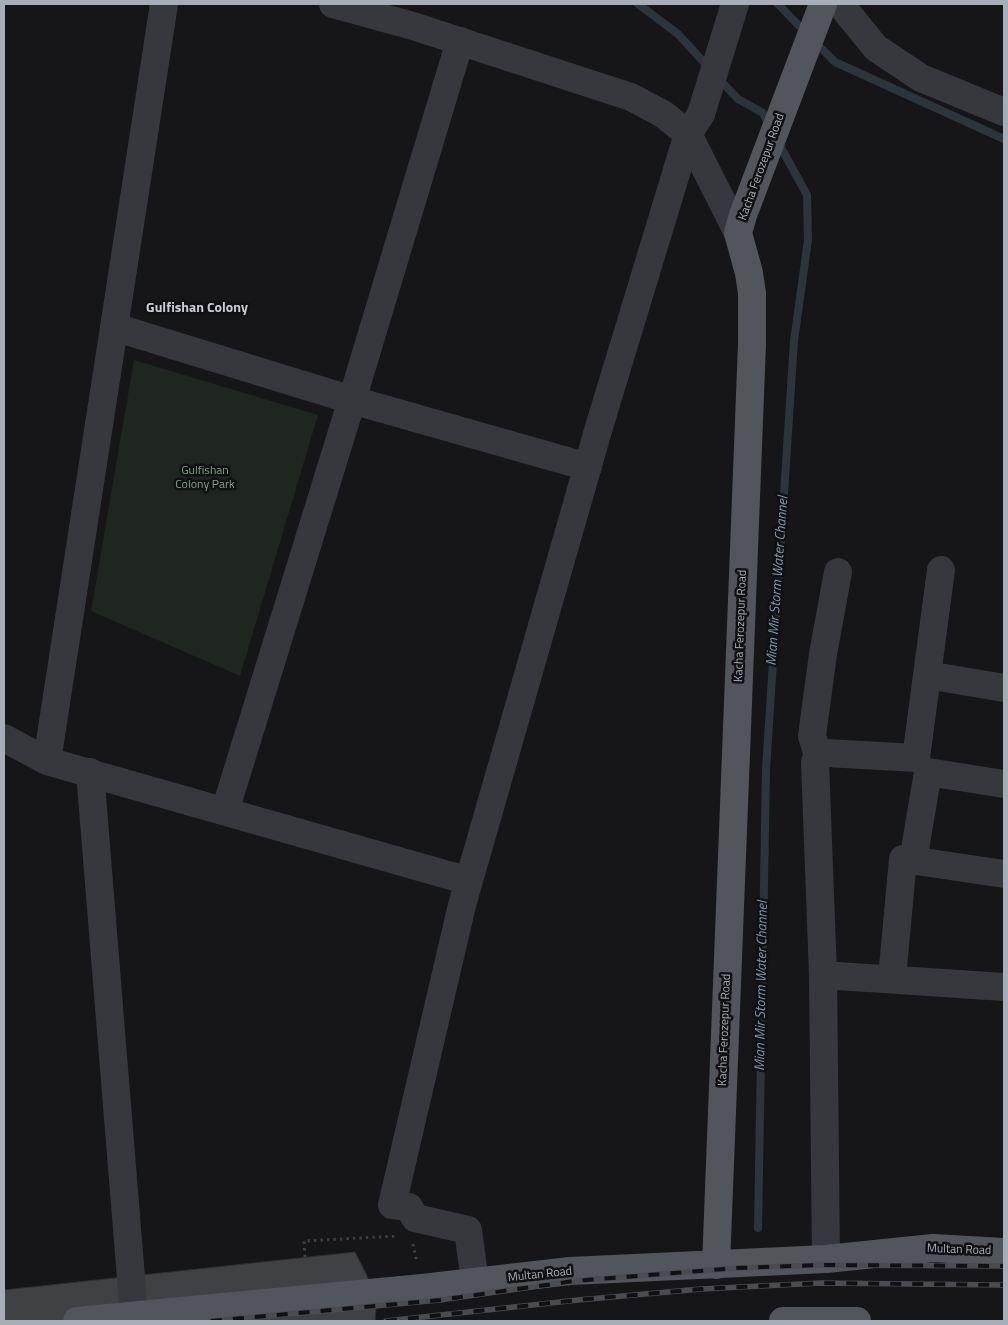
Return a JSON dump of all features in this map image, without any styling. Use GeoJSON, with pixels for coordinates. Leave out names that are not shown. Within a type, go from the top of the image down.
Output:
{"type":"FeatureCollection","features":[{"type":"Feature","properties":{"kind":"main road","name":"Kacha Ferozepur Road"},"geometry":{"type":"LineString","coordinates":[[716,1265],[752,344],[752,293],[740,224],[823,4]]}},
{"type":"Feature","properties":{"kind":"main road","name":"Multan Road"},"geometry":{"type":"LineString","coordinates":[[77,1321],[570,1271],[826,1259],[933,1248],[1004,1252]]}},
{"type":"Feature","properties":{"kind":"main road"},"geometry":{"type":"LineString","coordinates":[[783,1321],[857,1321]]}},
{"type":"Feature","properties":{"kind":"street"},"geometry":{"type":"LineString","coordinates":[[46,760],[164,4]]}},
{"type":"Feature","properties":{"kind":"street"},"geometry":{"type":"LineString","coordinates":[[333,4],[460,40],[631,97],[663,114],[694,124],[740,224]]}},
{"type":"Feature","properties":{"kind":"street"},"geometry":{"type":"LineString","coordinates":[[474,1282],[468,1230],[415,1218],[409,1207],[392,1205],[462,905],[588,467],[694,124],[736,4]]}},
{"type":"Feature","properties":{"kind":"street"},"geometry":{"type":"LineString","coordinates":[[840,4],[876,48],[921,78],[1004,112]]}},
{"type":"Feature","properties":{"kind":"street"},"geometry":{"type":"LineString","coordinates":[[225,811],[352,400],[460,40]]}},
{"type":"Feature","properties":{"kind":"street"},"geometry":{"type":"LineString","coordinates":[[114,327],[352,400],[588,467]]}},
{"type":"Feature","properties":{"kind":"street"},"geometry":{"type":"LineString","coordinates":[[913,861],[922,765],[927,675],[941,570]]}},
{"type":"Feature","properties":{"kind":"street"},"geometry":{"type":"LineString","coordinates":[[826,1259],[822,975],[815,762],[818,756],[812,736],[823,654],[838,572]]}},
{"type":"Feature","properties":{"kind":"street"},"geometry":{"type":"LineString","coordinates":[[927,675],[1004,688]]}},
{"type":"Feature","properties":{"kind":"street"},"geometry":{"type":"LineString","coordinates":[[4,738],[46,760],[469,881]]}},
{"type":"Feature","properties":{"kind":"street"},"geometry":{"type":"LineString","coordinates":[[818,756],[827,753],[922,765],[1004,784]]}},
{"type":"Feature","properties":{"kind":"street"},"geometry":{"type":"LineString","coordinates":[[90,772],[134,1315]]}},
{"type":"Feature","properties":{"kind":"street"},"geometry":{"type":"LineString","coordinates":[[892,978],[903,859],[1004,874]]}},
{"type":"Feature","properties":{"kind":"street"},"geometry":{"type":"LineString","coordinates":[[822,975],[892,978],[1004,987]]}},
{"type":"Feature","properties":{"kind":"path"},"geometry":{"type":"LineString","coordinates":[[305,1257],[304,1241],[402,1236]]}},
{"type":"Feature","properties":{"kind":"green space","name":"Gulfishan Colony Park"},"geometry":{"type":"Polygon","coordinates":[[[134,360],[318,415],[240,676],[91,611],[134,360]]]}},
{"type":"Feature","properties":{"kind":"building"},"geometry":{"type":"Polygon","coordinates":[[[355,1252],[374,1295],[375,1321],[4,1321],[4,1290],[355,1252]]]}},
{"type":"Feature","properties":{"kind":"waterway","name":"Mian Mir Storm Water Channel"},"geometry":{"type":"LineString","coordinates":[[638,4],[678,34],[709,68]]}},
{"type":"Feature","properties":{"kind":"waterway"},"geometry":{"type":"LineString","coordinates":[[778,4],[806,33]]}},
{"type":"Feature","properties":{"kind":"waterway"},"geometry":{"type":"LineString","coordinates":[[814,41],[835,62],[1004,139]]}},
{"type":"Feature","properties":{"kind":"waterway","name":"Mian Mir Storm Water Channel"},"geometry":{"type":"LineString","coordinates":[[718,78],[738,99],[763,113],[769,125]]}},
{"type":"Feature","properties":{"kind":"waterway","name":"Mian Mir Storm Water Channel"},"geometry":{"type":"LineString","coordinates":[[758,1228],[766,769],[794,341],[808,240],[807,195],[778,142]]}},
{"type":"Feature","properties":{"kind":"railway"},"geometry":{"type":"LineString","coordinates":[[211,1321],[440,1300],[574,1281],[737,1268],[821,1265],[1004,1266]]}},
{"type":"Feature","properties":{"kind":"railway"},"geometry":{"type":"LineString","coordinates":[[386,1321],[701,1289],[821,1283],[1004,1285]]}},
{"type":"Feature","properties":{"kind":"district","name":"Gulfishan Colony"},"geometry":{"type":"Point","coordinates":[197,309]}}]}
